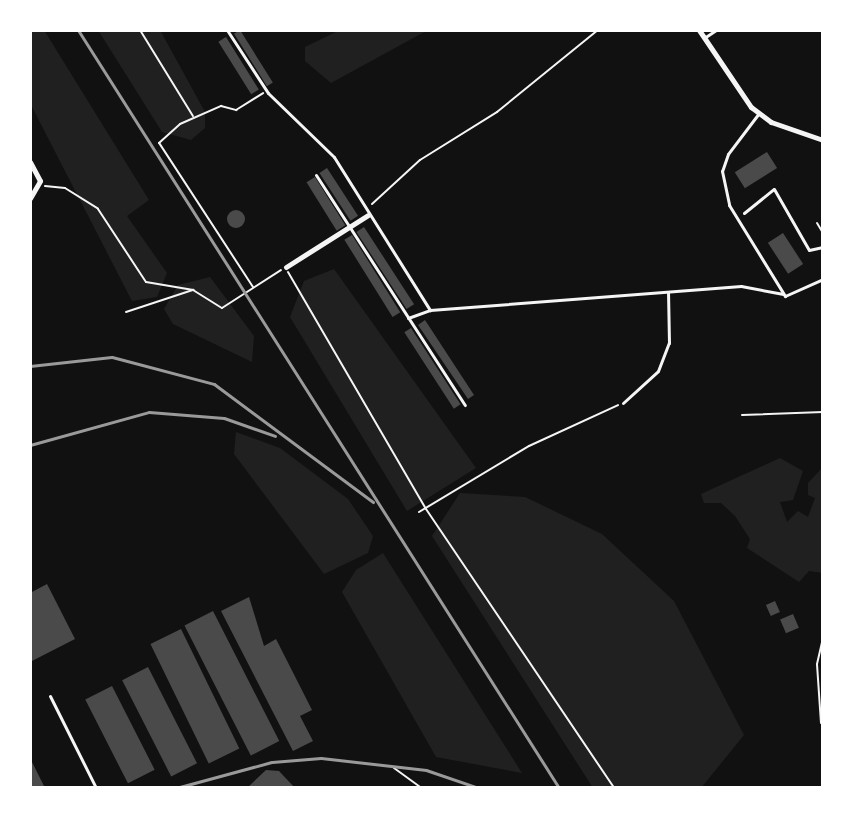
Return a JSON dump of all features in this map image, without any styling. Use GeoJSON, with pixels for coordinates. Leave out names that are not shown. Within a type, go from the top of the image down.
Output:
{"type":"FeatureCollection","features":[{"type":"Feature","properties":{"kind":"street"},"geometry":{"type":"LineString","coordinates":[[699,30],[759,113],[823,140]]}},
{"type":"Feature","properties":{"kind":"street"},"geometry":{"type":"LineString","coordinates":[[30,162],[39,186],[30,198]]}},
{"type":"Feature","properties":{"kind":"street"},"geometry":{"type":"LineString","coordinates":[[286,267],[366,213]]}},
{"type":"Feature","properties":{"kind":"lane"},"geometry":{"type":"LineString","coordinates":[[227,30],[268,93],[334,157],[366,213],[430,310]]}},
{"type":"Feature","properties":{"kind":"lane"},"geometry":{"type":"LineString","coordinates":[[704,38],[716,30]]}},
{"type":"Feature","properties":{"kind":"lane"},"geometry":{"type":"LineString","coordinates":[[759,113],[728,154],[723,190],[783,294]]}},
{"type":"Feature","properties":{"kind":"lane"},"geometry":{"type":"LineString","coordinates":[[316,175],[465,405]]}},
{"type":"Feature","properties":{"kind":"lane"},"geometry":{"type":"LineString","coordinates":[[744,213],[774,189],[809,250],[823,247]]}},
{"type":"Feature","properties":{"kind":"lane"},"geometry":{"type":"LineString","coordinates":[[408,318],[430,310],[741,286],[796,297],[823,279]]}},
{"type":"Feature","properties":{"kind":"lane"},"geometry":{"type":"LineString","coordinates":[[623,403],[658,371],[669,343],[668,293]]}},
{"type":"Feature","properties":{"kind":"lane"},"geometry":{"type":"LineString","coordinates":[[50,696],[96,788]]}},
{"type":"Feature","properties":{"kind":"path"},"geometry":{"type":"LineString","coordinates":[[140,30],[194,117]]}},
{"type":"Feature","properties":{"kind":"path"},"geometry":{"type":"LineString","coordinates":[[366,213],[420,160],[497,112],[598,30]]}},
{"type":"Feature","properties":{"kind":"path"},"geometry":{"type":"LineString","coordinates":[[254,288],[159,143],[194,117],[221,106],[236,110],[268,93]]}},
{"type":"Feature","properties":{"kind":"path"},"geometry":{"type":"LineString","coordinates":[[39,186],[65,188],[98,209],[146,282],[193,290],[222,308],[286,267],[426,509],[614,788]]}},
{"type":"Feature","properties":{"kind":"path"},"geometry":{"type":"LineString","coordinates":[[817,223],[823,233]]}},
{"type":"Feature","properties":{"kind":"path"},"geometry":{"type":"LineString","coordinates":[[126,312],[193,290]]}},
{"type":"Feature","properties":{"kind":"path"},"geometry":{"type":"LineString","coordinates":[[419,512],[529,446],[623,403]]}},
{"type":"Feature","properties":{"kind":"path"},"geometry":{"type":"LineString","coordinates":[[742,415],[823,412]]}},
{"type":"Feature","properties":{"kind":"path"},"geometry":{"type":"LineString","coordinates":[[821,723],[817,664],[823,639]]}},
{"type":"Feature","properties":{"kind":"path"},"geometry":{"type":"LineString","coordinates":[[394,768],[422,788]]}},
{"type":"Feature","properties":{"kind":"shaded area"},"geometry":{"type":"Polygon","coordinates":[[[30,30],[44,30],[149,200],[127,216],[167,273],[157,297],[132,301],[30,103],[30,30]]]}},
{"type":"Feature","properties":{"kind":"shaded area"},"geometry":{"type":"Polygon","coordinates":[[[98,30],[160,30],[205,112],[205,128],[191,140],[162,132],[98,30]]]}},
{"type":"Feature","properties":{"kind":"shaded area"},"geometry":{"type":"Polygon","coordinates":[[[340,30],[428,30],[331,83],[305,61],[305,47],[340,30]]]}},
{"type":"Feature","properties":{"kind":"shaded area"},"geometry":{"type":"Polygon","coordinates":[[[334,269],[476,468],[407,511],[290,317],[304,281],[334,269]]]}},
{"type":"Feature","properties":{"kind":"shaded area"},"geometry":{"type":"Polygon","coordinates":[[[210,277],[254,336],[252,362],[173,324],[164,309],[178,285],[210,277]]]}},
{"type":"Feature","properties":{"kind":"shaded area"},"geometry":{"type":"Polygon","coordinates":[[[236,432],[280,448],[348,499],[373,536],[368,553],[324,574],[234,454],[236,432]]]}},
{"type":"Feature","properties":{"kind":"shaded area"},"geometry":{"type":"Polygon","coordinates":[[[780,458],[803,471],[793,500],[780,502],[787,522],[798,511],[808,517],[815,498],[808,495],[808,483],[823,467],[823,573],[809,571],[799,582],[747,548],[750,539],[735,516],[721,503],[704,503],[701,494],[780,458]]]}},
{"type":"Feature","properties":{"kind":"shaded area"},"geometry":{"type":"Polygon","coordinates":[[[460,493],[525,497],[602,534],[674,601],[744,735],[701,788],[593,788],[432,536],[460,493]]]}},
{"type":"Feature","properties":{"kind":"shaded area"},"geometry":{"type":"Polygon","coordinates":[[[383,553],[522,773],[436,757],[342,592],[356,570],[383,553]]]}},
{"type":"Feature","properties":{"kind":"building"},"geometry":{"type":"Polygon","coordinates":[[[240,30],[273,83],[267,86],[234,34],[240,30]]]}},
{"type":"Feature","properties":{"kind":"building"},"geometry":{"type":"Polygon","coordinates":[[[226,37],[259,90],[251,94],[218,42],[226,37]]]}},
{"type":"Feature","properties":{"kind":"building"},"geometry":{"type":"Polygon","coordinates":[[[767,152],[777,168],[745,188],[735,172],[767,152]]]}},
{"type":"Feature","properties":{"kind":"building"},"geometry":{"type":"Polygon","coordinates":[[[327,168],[358,216],[350,221],[319,173],[327,168]]]}},
{"type":"Feature","properties":{"kind":"building"},"geometry":{"type":"Polygon","coordinates":[[[315,177],[345,225],[337,231],[307,182],[315,177]]]}},
{"type":"Feature","properties":{"kind":"building"},"geometry":{"type":"Polygon","coordinates":[[[236,210],[245,219],[236,228],[227,219],[236,210]]]}},
{"type":"Feature","properties":{"kind":"building"},"geometry":{"type":"Polygon","coordinates":[[[364,227],[414,304],[407,309],[356,232],[364,227]]]}},
{"type":"Feature","properties":{"kind":"building"},"geometry":{"type":"Polygon","coordinates":[[[783,233],[803,264],[788,274],[768,243],[783,233]]]}},
{"type":"Feature","properties":{"kind":"building"},"geometry":{"type":"Polygon","coordinates":[[[352,235],[400,312],[393,317],[344,240],[352,235]]]}},
{"type":"Feature","properties":{"kind":"building"},"geometry":{"type":"Polygon","coordinates":[[[425,320],[474,395],[468,399],[418,325],[425,320]]]}},
{"type":"Feature","properties":{"kind":"building"},"geometry":{"type":"Polygon","coordinates":[[[411,328],[461,404],[454,409],[404,332],[411,328]]]}},
{"type":"Feature","properties":{"kind":"building"},"geometry":{"type":"Polygon","coordinates":[[[47,584],[75,639],[30,662],[30,593],[47,584]]]}},
{"type":"Feature","properties":{"kind":"building"},"geometry":{"type":"Polygon","coordinates":[[[249,597],[264,646],[276,639],[312,710],[300,716],[313,741],[293,751],[221,611],[249,597]]]}},
{"type":"Feature","properties":{"kind":"building"},"geometry":{"type":"Polygon","coordinates":[[[775,601],[780,612],[771,616],[766,605],[775,601]]]}},
{"type":"Feature","properties":{"kind":"building"},"geometry":{"type":"Polygon","coordinates":[[[213,611],[279,741],[251,756],[184,626],[213,611]]]}},
{"type":"Feature","properties":{"kind":"building"},"geometry":{"type":"Polygon","coordinates":[[[793,614],[799,628],[786,633],[780,619],[793,614]]]}},
{"type":"Feature","properties":{"kind":"building"},"geometry":{"type":"Polygon","coordinates":[[[181,629],[239,749],[209,763],[150,644],[181,629]]]}},
{"type":"Feature","properties":{"kind":"building"},"geometry":{"type":"Polygon","coordinates":[[[148,667],[197,763],[171,776],[122,680],[148,667]]]}},
{"type":"Feature","properties":{"kind":"building"},"geometry":{"type":"Polygon","coordinates":[[[112,686],[155,770],[128,783],[85,700],[112,686]]]}},
{"type":"Feature","properties":{"kind":"building"},"geometry":{"type":"Polygon","coordinates":[[[30,758],[45,788],[30,788],[30,758]]]}},
{"type":"Feature","properties":{"kind":"building"},"geometry":{"type":"Polygon","coordinates":[[[266,770],[279,771],[295,788],[247,788],[266,770]]]}},
{"type":"Feature","properties":{"kind":"railway"},"geometry":{"type":"LineString","coordinates":[[78,30],[559,788]]}},
{"type":"Feature","properties":{"kind":"railway"},"geometry":{"type":"LineString","coordinates":[[30,366],[112,357],[214,384],[373,502]]}},
{"type":"Feature","properties":{"kind":"railway"},"geometry":{"type":"LineString","coordinates":[[30,445],[149,412],[224,418],[275,436]]}},
{"type":"Feature","properties":{"kind":"railway"},"geometry":{"type":"LineString","coordinates":[[176,788],[272,762],[321,758],[426,770],[479,788]]}}]}
